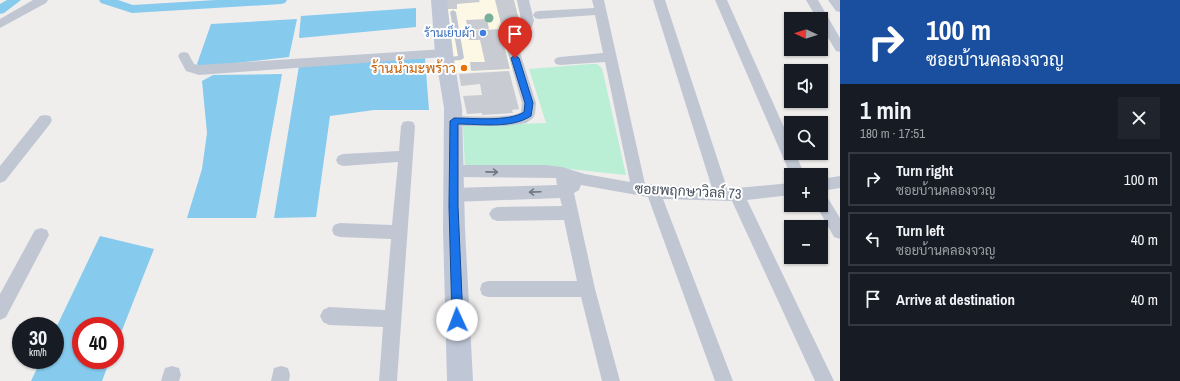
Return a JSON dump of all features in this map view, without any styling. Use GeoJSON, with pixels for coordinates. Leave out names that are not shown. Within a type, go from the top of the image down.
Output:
{"type":"FeatureCollection","features":[{"type":"Feature","properties":{"kind":"street"},"geometry":{"type":"LineString","coordinates":[[0,24],[42,0]]}},
{"type":"Feature","properties":{"kind":"street"},"geometry":{"type":"LineString","coordinates":[[454,121],[507,121],[521,119],[528,114],[529,103],[511,43],[511,37],[514,31],[527,26],[528,21],[523,0]]}},
{"type":"Feature","properties":{"kind":"street"},"geometry":{"type":"LineString","coordinates":[[659,0],[729,195],[825,381]]}},
{"type":"Feature","properties":{"kind":"street"},"geometry":{"type":"LineString","coordinates":[[721,0],[795,168]]}},
{"type":"Feature","properties":{"kind":"street"},"geometry":{"type":"LineString","coordinates":[[812,0],[840,48]]}},
{"type":"Feature","properties":{"kind":"street"},"geometry":{"type":"LineString","coordinates":[[834,0],[840,8]]}},
{"type":"Feature","properties":{"kind":"street"},"geometry":{"type":"LineString","coordinates":[[444,6],[445,56],[454,108],[453,171],[460,381]]}},
{"type":"Feature","properties":{"kind":"street"},"geometry":{"type":"LineString","coordinates":[[539,15],[599,6],[610,57],[646,191],[724,381]]}},
{"type":"Feature","properties":{"kind":"street"},"geometry":{"type":"LineString","coordinates":[[184,56],[190,68],[199,70],[301,62],[445,56]]}},
{"type":"Feature","properties":{"kind":"street"},"geometry":{"type":"LineString","coordinates":[[560,61],[610,57]]}},
{"type":"Feature","properties":{"kind":"street"},"geometry":{"type":"LineString","coordinates":[[0,177],[45,120]]}},
{"type":"Feature","properties":{"kind":"street"},"geometry":{"type":"LineString","coordinates":[[388,381],[408,126]]}},
{"type":"Feature","properties":{"kind":"street"},"geometry":{"type":"LineString","coordinates":[[343,160],[406,156]]}},
{"type":"Feature","properties":{"kind":"street","name":"ซอยพฤกษาวิลล์ 73"},"geometry":{"type":"LineString","coordinates":[[453,171],[546,171],[646,191],[729,195],[784,190]]}},
{"type":"Feature","properties":{"kind":"street"},"geometry":{"type":"LineString","coordinates":[[562,173],[587,289],[611,381]]}},
{"type":"Feature","properties":{"kind":"street"},"geometry":{"type":"LineString","coordinates":[[454,195],[565,191],[585,180]]}},
{"type":"Feature","properties":{"kind":"street"},"geometry":{"type":"LineString","coordinates":[[828,184],[840,182]]}},
{"type":"Feature","properties":{"kind":"street"},"geometry":{"type":"LineString","coordinates":[[828,212],[840,232]]}},
{"type":"Feature","properties":{"kind":"street"},"geometry":{"type":"LineString","coordinates":[[497,214],[570,213]]}},
{"type":"Feature","properties":{"kind":"street"},"geometry":{"type":"LineString","coordinates":[[340,230],[400,232]]}},
{"type":"Feature","properties":{"kind":"street"},"geometry":{"type":"LineString","coordinates":[[2,305],[41,235]]}},
{"type":"Feature","properties":{"kind":"street"},"geometry":{"type":"LineString","coordinates":[[488,289],[587,289]]}},
{"type":"Feature","properties":{"kind":"street"},"geometry":{"type":"LineString","coordinates":[[329,316],[393,318]]}},
{"type":"Feature","properties":{"kind":"shaded area"},"geometry":{"type":"Polygon","coordinates":[[[442,0],[515,0],[523,27],[504,28],[514,70],[453,73],[442,0]]]}},
{"type":"Feature","properties":{"kind":"green space"},"geometry":{"type":"Polygon","coordinates":[[[597,64],[602,68],[626,175],[560,168],[465,168],[463,126],[546,123],[529,69],[597,64]]]}},
{"type":"Feature","properties":{"kind":"water"},"geometry":{"type":"Polygon","coordinates":[[[416,8],[416,27],[299,37],[301,16],[416,8]]]}},
{"type":"Feature","properties":{"kind":"water"},"geometry":{"type":"Polygon","coordinates":[[[297,19],[289,57],[200,67],[197,64],[211,24],[297,19]]]}},
{"type":"Feature","properties":{"kind":"water"},"geometry":{"type":"Polygon","coordinates":[[[425,58],[429,110],[374,110],[330,116],[316,217],[274,218],[299,66],[425,58]]]}},
{"type":"Feature","properties":{"kind":"water"},"geometry":{"type":"Polygon","coordinates":[[[282,74],[256,218],[187,218],[202,169],[207,133],[202,81],[213,75],[282,74]]]}},
{"type":"Feature","properties":{"kind":"water"},"geometry":{"type":"Polygon","coordinates":[[[100,236],[154,249],[124,325],[124,317],[72,317],[72,369],[107,369],[102,381],[31,381],[37,369],[64,369],[64,317],[61,317],[100,236]]]}},
{"type":"Feature","properties":{"kind":"building"},"geometry":{"type":"Polygon","coordinates":[[[446,0],[479,0],[480,2],[457,4],[457,9],[446,9],[446,0]]]}},
{"type":"Feature","properties":{"kind":"building"},"geometry":{"type":"Polygon","coordinates":[[[495,0],[514,0],[520,23],[501,24],[495,0]]]}},
{"type":"Feature","properties":{"kind":"building"},"geometry":{"type":"Polygon","coordinates":[[[487,19],[489,29],[468,30],[466,20],[487,19]]]}},
{"type":"Feature","properties":{"kind":"building"},"geometry":{"type":"Polygon","coordinates":[[[500,29],[510,69],[471,71],[470,62],[485,62],[480,40],[469,40],[467,31],[500,29]]]}},
{"type":"Feature","properties":{"kind":"building"},"geometry":{"type":"Polygon","coordinates":[[[509,71],[519,109],[512,110],[513,113],[482,115],[482,113],[467,114],[463,96],[482,95],[480,84],[461,86],[459,74],[509,71]]]}},
{"type":"Feature","properties":{"kind":"waterway"},"geometry":{"type":"LineString","coordinates":[[0,10],[15,0]]}},
{"type":"Feature","properties":{"kind":"waterway"},"geometry":{"type":"LineString","coordinates":[[105,0],[132,9],[281,0]]}},
{"type":"Feature","properties":{"kind":"place","name":"ร้านเย็บผ้า"},"geometry":{"type":"Point","coordinates":[483,33]}},
{"type":"Feature","properties":{"kind":"place","name":"ร้านน้ำมะพร้าว"},"geometry":{"type":"Point","coordinates":[464,68]}},
{"type":"Feature","properties":{"kind":"route"},"geometry":{"type":"LineString","coordinates":[[457,320],[453,171],[454,121],[507,121],[521,119],[528,114],[529,103],[515,58]]}}]}
